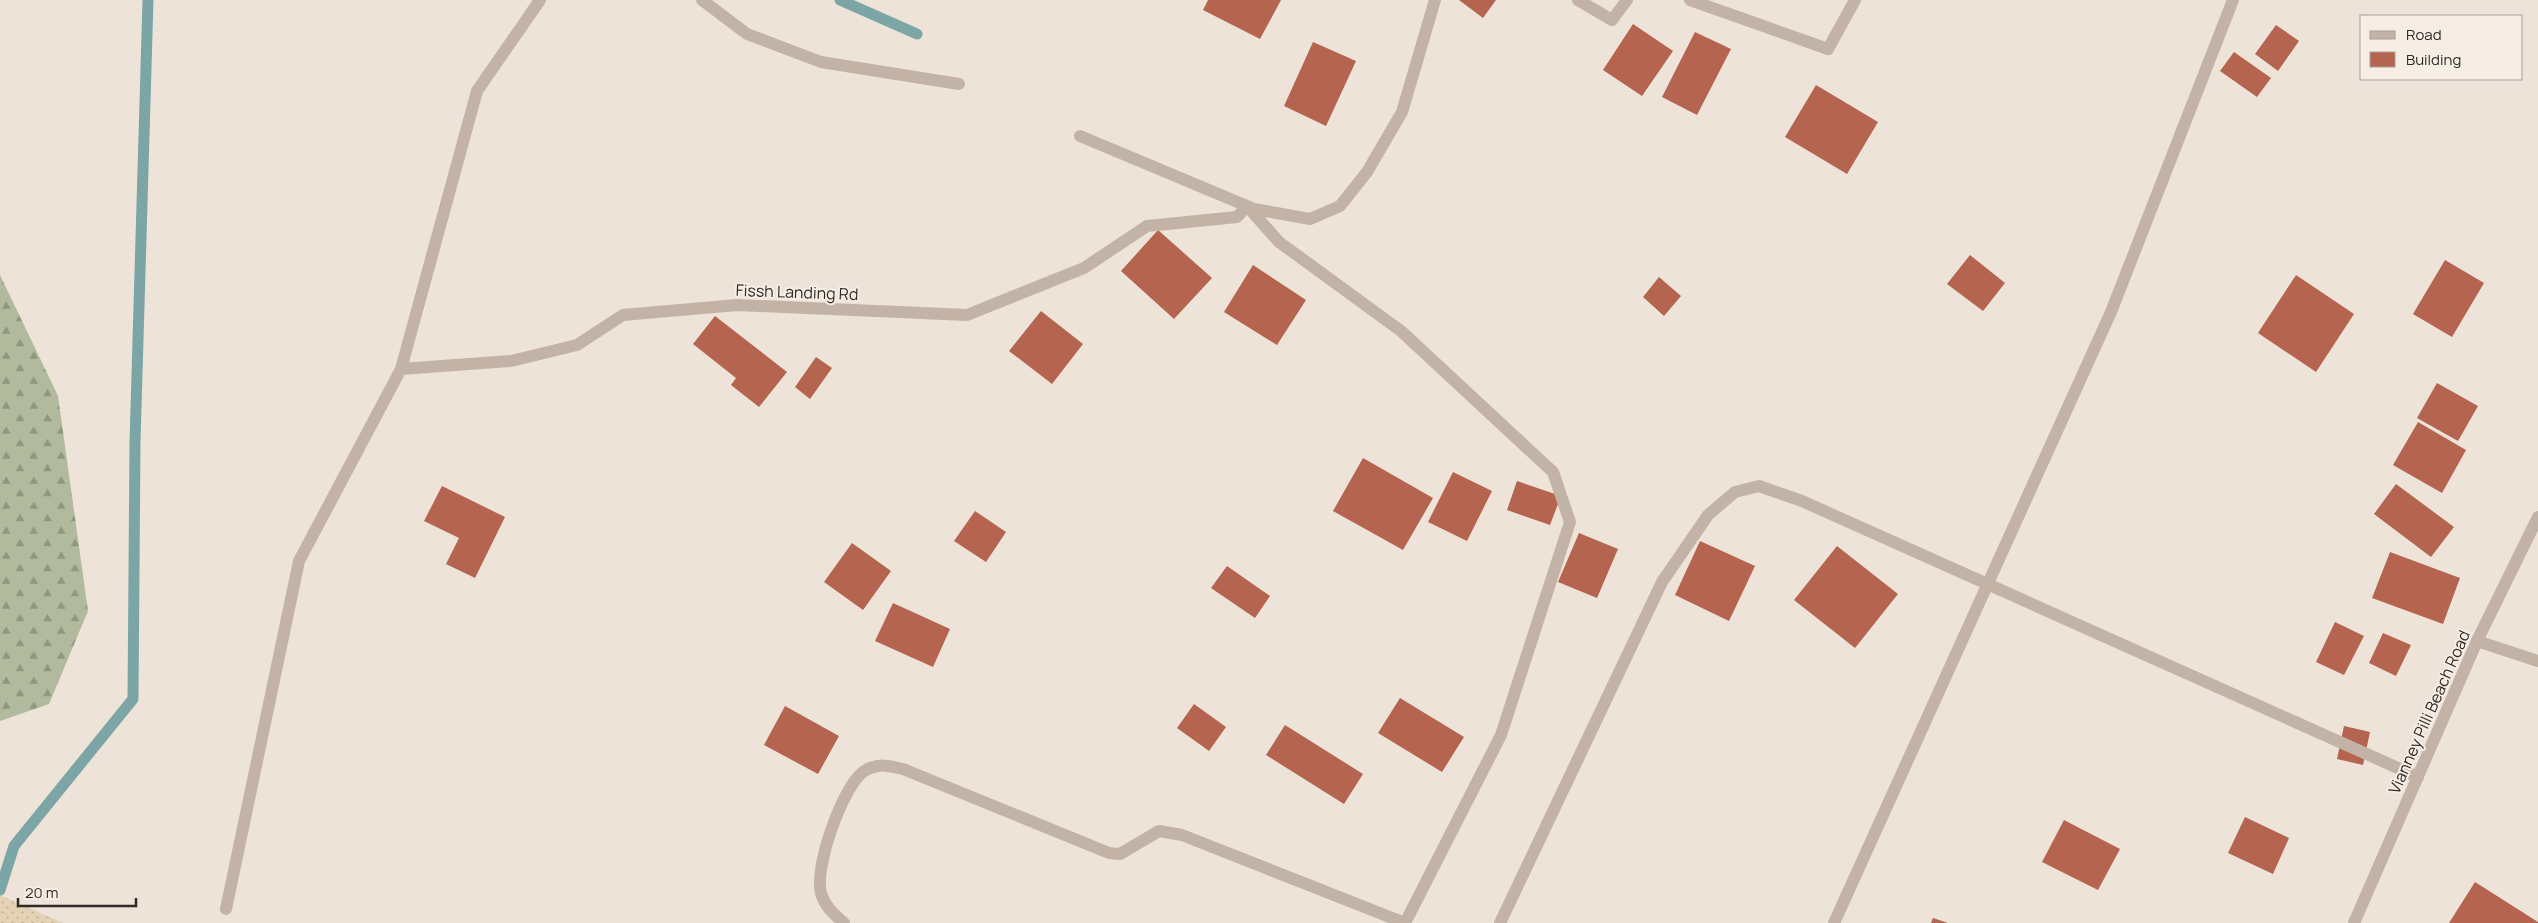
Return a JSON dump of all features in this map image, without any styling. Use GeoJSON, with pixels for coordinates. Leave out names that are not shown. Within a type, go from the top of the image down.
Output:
{"type":"FeatureCollection","features":[{"type":"Feature","properties":{"kind":"street"},"geometry":{"type":"LineString","coordinates":[[226,909],[299,562],[401,369],[477,91],[540,0]]}},
{"type":"Feature","properties":{"kind":"street"},"geometry":{"type":"LineString","coordinates":[[702,0],[747,34],[821,62],[959,84]]}},
{"type":"Feature","properties":{"kind":"street"},"geometry":{"type":"LineString","coordinates":[[1080,136],[1254,210],[1310,219],[1340,206],[1366,172],[1402,112],[1435,0]]}},
{"type":"Feature","properties":{"kind":"street"},"geometry":{"type":"LineString","coordinates":[[1578,0],[1612,20],[1627,0]]}},
{"type":"Feature","properties":{"kind":"street"},"geometry":{"type":"LineString","coordinates":[[1690,0],[1828,49],[1855,0]]}},
{"type":"Feature","properties":{"kind":"street"},"geometry":{"type":"LineString","coordinates":[[1834,923],[2111,312],[2233,0]]}},
{"type":"Feature","properties":{"kind":"street"},"geometry":{"type":"LineString","coordinates":[[844,923],[828,910],[821,892],[820,878],[827,845],[842,801],[851,784],[864,771],[880,764],[903,769],[1109,853],[1120,854],[1159,831],[1182,835],[1405,923],[1501,735],[1570,522],[1553,472],[1401,331],[1279,242],[1247,206]]}},
{"type":"Feature","properties":{"kind":"street","name":"Fissh Landing Rd"},"geometry":{"type":"LineString","coordinates":[[401,369],[511,361],[577,345],[623,316],[737,305],[967,315],[1084,268],[1147,226],[1236,217],[1247,206]]}},
{"type":"Feature","properties":{"kind":"street"},"geometry":{"type":"LineString","coordinates":[[1500,923],[1662,582],[1708,515],[1735,492],[1759,486],[1802,501],[2418,777]]}},
{"type":"Feature","properties":{"kind":"street","name":"Vianney Pilli Beach Road"},"geometry":{"type":"LineString","coordinates":[[2354,923],[2477,641],[2538,517]]}},
{"type":"Feature","properties":{"kind":"street"},"geometry":{"type":"LineString","coordinates":[[2477,641],[2538,661]]}},
{"type":"Feature","properties":{"kind":"green space"},"geometry":{"type":"Polygon","coordinates":[[[0,275],[58,396],[88,611],[49,704],[0,721],[0,275]]]}},
{"type":"Feature","properties":{"kind":"sand"},"geometry":{"type":"Polygon","coordinates":[[[0,895],[63,923],[0,923],[0,895]]]}},
{"type":"Feature","properties":{"kind":"building"},"geometry":{"type":"Polygon","coordinates":[[[1208,0],[1281,0],[1260,39],[1203,10],[1208,0]]]}},
{"type":"Feature","properties":{"kind":"building"},"geometry":{"type":"Polygon","coordinates":[[[1459,0],[1496,0],[1483,18],[1459,0]]]}},
{"type":"Feature","properties":{"kind":"building"},"geometry":{"type":"Polygon","coordinates":[[[1633,24],[1673,51],[1642,96],[1603,70],[1633,24]]]}},
{"type":"Feature","properties":{"kind":"building"},"geometry":{"type":"Polygon","coordinates":[[[2276,25],[2299,41],[2278,71],[2255,54],[2276,25]]]}},
{"type":"Feature","properties":{"kind":"building"},"geometry":{"type":"Polygon","coordinates":[[[1695,32],[1731,49],[1697,115],[1662,97],[1695,32]]]}},
{"type":"Feature","properties":{"kind":"building"},"geometry":{"type":"Polygon","coordinates":[[[1313,42],[1356,61],[1326,126],[1284,106],[1313,42]]]}},
{"type":"Feature","properties":{"kind":"building"},"geometry":{"type":"Polygon","coordinates":[[[2234,52],[2271,78],[2257,97],[2220,71],[2234,52]]]}},
{"type":"Feature","properties":{"kind":"building"},"geometry":{"type":"Polygon","coordinates":[[[1816,85],[1878,122],[1847,174],[1785,137],[1816,85]]]}},
{"type":"Feature","properties":{"kind":"building"},"geometry":{"type":"Polygon","coordinates":[[[1158,230],[1212,278],[1174,319],[1121,271],[1158,230]]]}},
{"type":"Feature","properties":{"kind":"building"},"geometry":{"type":"Polygon","coordinates":[[[1970,255],[2005,283],[1983,311],[1947,284],[1970,255]]]}},
{"type":"Feature","properties":{"kind":"building"},"geometry":{"type":"Polygon","coordinates":[[[2445,260],[2484,283],[2452,337],[2413,314],[2445,260]]]}},
{"type":"Feature","properties":{"kind":"building"},"geometry":{"type":"Polygon","coordinates":[[[1253,265],[1306,300],[1277,345],[1224,312],[1253,265]]]}},
{"type":"Feature","properties":{"kind":"building"},"geometry":{"type":"Polygon","coordinates":[[[2296,275],[2354,314],[2316,372],[2258,333],[2296,275]]]}},
{"type":"Feature","properties":{"kind":"building"},"geometry":{"type":"Polygon","coordinates":[[[1659,277],[1681,296],[1664,316],[1643,297],[1659,277]]]}},
{"type":"Feature","properties":{"kind":"building"},"geometry":{"type":"Polygon","coordinates":[[[1041,311],[1083,344],[1052,384],[1009,351],[1041,311]]]}},
{"type":"Feature","properties":{"kind":"building"},"geometry":{"type":"Polygon","coordinates":[[[715,316],[787,372],[759,407],[731,385],[736,378],[693,344],[715,316]]]}},
{"type":"Feature","properties":{"kind":"building"},"geometry":{"type":"Polygon","coordinates":[[[816,357],[832,368],[810,399],[795,387],[816,357]]]}},
{"type":"Feature","properties":{"kind":"building"},"geometry":{"type":"Polygon","coordinates":[[[2437,383],[2478,406],[2458,441],[2417,418],[2437,383]]]}},
{"type":"Feature","properties":{"kind":"building"},"geometry":{"type":"Polygon","coordinates":[[[2418,422],[2466,450],[2442,493],[2393,465],[2418,422]]]}},
{"type":"Feature","properties":{"kind":"building"},"geometry":{"type":"Polygon","coordinates":[[[1363,458],[1433,498],[1403,550],[1333,511],[1363,458]]]}},
{"type":"Feature","properties":{"kind":"building"},"geometry":{"type":"Polygon","coordinates":[[[1453,472],[1492,491],[1467,541],[1428,522],[1453,472]]]}},
{"type":"Feature","properties":{"kind":"building"},"geometry":{"type":"Polygon","coordinates":[[[1517,481],[1561,496],[1550,525],[1507,510],[1517,481]]]}},
{"type":"Feature","properties":{"kind":"building"},"geometry":{"type":"Polygon","coordinates":[[[2396,484],[2454,527],[2431,557],[2374,514],[2396,484]]]}},
{"type":"Feature","properties":{"kind":"building"},"geometry":{"type":"Polygon","coordinates":[[[442,486],[505,517],[475,578],[446,564],[459,538],[424,521],[442,486]]]}},
{"type":"Feature","properties":{"kind":"building"},"geometry":{"type":"Polygon","coordinates":[[[975,511],[1006,532],[986,562],[954,541],[975,511]]]}},
{"type":"Feature","properties":{"kind":"building"},"geometry":{"type":"Polygon","coordinates":[[[1579,533],[1618,549],[1597,598],[1558,582],[1579,533]]]}},
{"type":"Feature","properties":{"kind":"building"},"geometry":{"type":"Polygon","coordinates":[[[1700,541],[1755,566],[1729,621],[1675,595],[1700,541]]]}},
{"type":"Feature","properties":{"kind":"building"},"geometry":{"type":"Polygon","coordinates":[[[852,543],[891,571],[863,610],[824,582],[852,543]]]}},
{"type":"Feature","properties":{"kind":"building"},"geometry":{"type":"Polygon","coordinates":[[[1837,546],[1898,594],[1855,648],[1794,600],[1837,546]]]}},
{"type":"Feature","properties":{"kind":"building"},"geometry":{"type":"Polygon","coordinates":[[[2390,552],[2460,578],[2443,624],[2372,598],[2390,552]]]}},
{"type":"Feature","properties":{"kind":"building"},"geometry":{"type":"Polygon","coordinates":[[[1227,566],[1270,596],[1255,618],[1211,588],[1227,566]]]}},
{"type":"Feature","properties":{"kind":"building"},"geometry":{"type":"Polygon","coordinates":[[[893,603],[950,629],[933,667],[875,641],[893,603]]]}},
{"type":"Feature","properties":{"kind":"building"},"geometry":{"type":"Polygon","coordinates":[[[2335,622],[2364,636],[2344,675],[2316,662],[2335,622]]]}},
{"type":"Feature","properties":{"kind":"building"},"geometry":{"type":"Polygon","coordinates":[[[2383,633],[2411,645],[2396,676],[2369,663],[2383,633]]]}},
{"type":"Feature","properties":{"kind":"building"},"geometry":{"type":"Polygon","coordinates":[[[1400,698],[1464,737],[1442,772],[1378,733],[1400,698]]]}},
{"type":"Feature","properties":{"kind":"building"},"geometry":{"type":"Polygon","coordinates":[[[1194,704],[1226,727],[1209,751],[1177,728],[1194,704]]]}},
{"type":"Feature","properties":{"kind":"building"},"geometry":{"type":"Polygon","coordinates":[[[785,706],[839,736],[818,774],[764,745],[785,706]]]}},
{"type":"Feature","properties":{"kind":"building"},"geometry":{"type":"Polygon","coordinates":[[[1285,725],[1363,774],[1344,804],[1266,755],[1285,725]]]}},
{"type":"Feature","properties":{"kind":"building"},"geometry":{"type":"Polygon","coordinates":[[[2344,726],[2370,732],[2363,765],[2337,759],[2344,726]]]}},
{"type":"Feature","properties":{"kind":"building"},"geometry":{"type":"Polygon","coordinates":[[[2245,817],[2289,838],[2273,874],[2228,853],[2245,817]]]}},
{"type":"Feature","properties":{"kind":"building"},"geometry":{"type":"Polygon","coordinates":[[[2064,820],[2120,849],[2098,890],[2042,862],[2064,820]]]}},
{"type":"Feature","properties":{"kind":"building"},"geometry":{"type":"Polygon","coordinates":[[[2475,882],[2538,922],[2538,923],[2449,923],[2475,882]]]}},
{"type":"Feature","properties":{"kind":"building"},"geometry":{"type":"Polygon","coordinates":[[[1933,918],[1948,923],[1931,923],[1933,918]]]}},
{"type":"Feature","properties":{"kind":"waterway"},"geometry":{"type":"LineString","coordinates":[[0,890],[14,846],[133,699],[135,442],[148,0]]}},
{"type":"Feature","properties":{"kind":"waterway"},"geometry":{"type":"LineString","coordinates":[[840,0],[917,34]]}}]}
